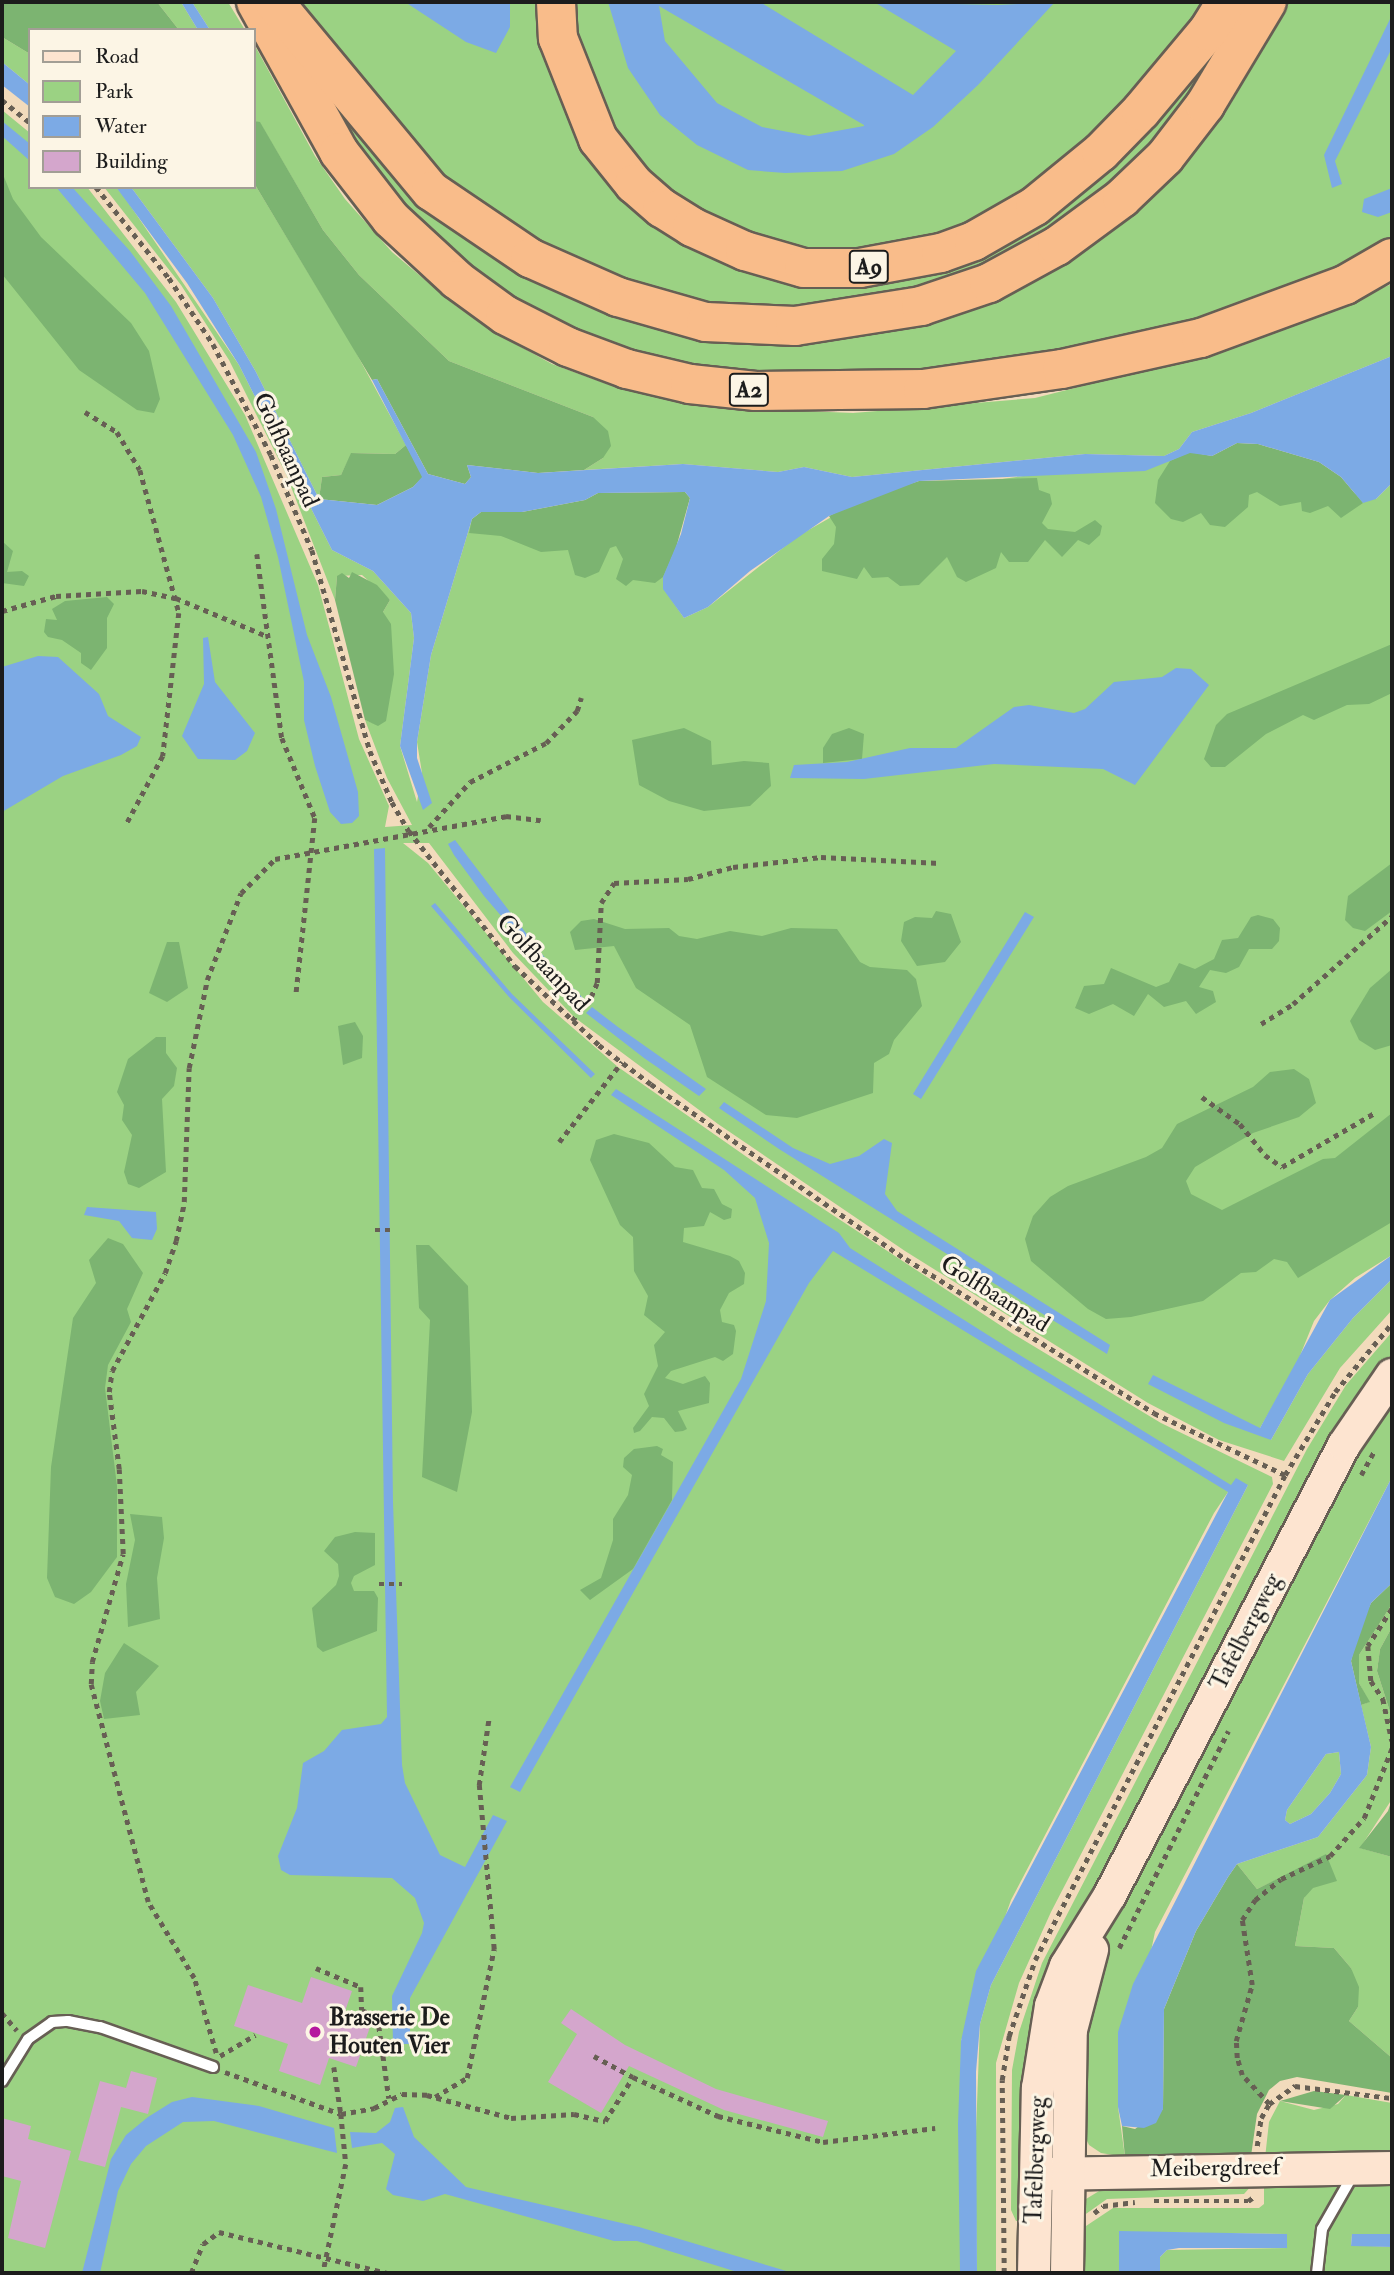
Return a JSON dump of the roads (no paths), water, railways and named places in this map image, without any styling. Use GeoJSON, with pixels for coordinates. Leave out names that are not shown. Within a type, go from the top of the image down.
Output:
{"type":"FeatureCollection","features":[{"type":"Feature","properties":{"kind":"highway","name":"A2"},"geometry":{"type":"LineString","coordinates":[[256,2],[339,152],[391,219],[457,280],[505,315],[568,347],[627,369],[690,384],[756,391],[923,389],[1062,369],[1201,338],[1345,285],[1392,258]]}},
{"type":"Feature","properties":{"kind":"highway"},"geometry":{"type":"LineString","coordinates":[[274,2],[431,191],[530,258],[618,297],[706,322],[795,326],[921,306],[989,283],[1057,246],[1122,198],[1164,157],[1205,105],[1267,2]]}},
{"type":"Feature","properties":{"kind":"highway","name":"A9"},"geometry":{"type":"LineString","coordinates":[[556,2],[558,38],[598,139],[634,184],[662,208],[692,228],[745,251],[804,268],[860,268],[952,249],[1035,206],[1101,152],[1141,111],[1226,2]]}},
{"type":"Feature","properties":{"kind":"street","name":"Tafelbergweg"},"geometry":{"type":"LineString","coordinates":[[1067,2273],[1071,2030],[1110,1895],[1339,1455],[1392,1376]]}},
{"type":"Feature","properties":{"kind":"street","name":"Meibergdreef"},"geometry":{"type":"LineString","coordinates":[[1067,2172],[1392,2168]]}},
{"type":"Feature","properties":{"kind":"street","name":"Tafelbergweg"},"geometry":{"type":"LineString","coordinates":[[1034,2273],[1067,2172]]}},
{"type":"Feature","properties":{"kind":"lane"},"geometry":{"type":"LineString","coordinates":[[2,2081],[28,2039],[52,2022],[84,2023],[215,2062]]}},
{"type":"Feature","properties":{"kind":"lane"},"geometry":{"type":"LineString","coordinates":[[1317,2273],[1322,2229],[1357,2168]]}},
{"type":"Feature","properties":{"kind":"water"},"geometry":{"type":"Polygon","coordinates":[[[181,2],[192,2],[209,28],[197,28],[181,2]]]}},
{"type":"Feature","properties":{"kind":"water"},"geometry":{"type":"Polygon","coordinates":[[[405,2],[510,2],[510,27],[496,53],[466,42],[405,2]]]}},
{"type":"Feature","properties":{"kind":"water"},"geometry":{"type":"Polygon","coordinates":[[[608,2],[760,2],[913,95],[956,51],[874,2],[997,5],[1055,2],[978,85],[933,127],[894,154],[842,171],[785,173],[748,170],[697,145],[660,115],[628,68],[608,2]],[[659,6],[665,41],[717,103],[762,127],[809,136],[864,125],[659,6]]]}},
{"type":"Feature","properties":{"kind":"water"},"geometry":{"type":"Polygon","coordinates":[[[1392,15],[1392,48],[1335,161],[1342,184],[1332,188],[1324,155],[1392,15]]]}},
{"type":"Feature","properties":{"kind":"water"},"geometry":{"type":"Polygon","coordinates":[[[2,62],[28,83],[28,105],[2,85],[2,62]]]}},
{"type":"Feature","properties":{"kind":"water"},"geometry":{"type":"Polygon","coordinates":[[[2,121],[28,142],[28,159],[2,136],[2,121]]]}},
{"type":"Feature","properties":{"kind":"water"},"geometry":{"type":"Polygon","coordinates":[[[1392,188],[1392,212],[1378,217],[1362,212],[1364,199],[1392,188]]]}},
{"type":"Feature","properties":{"kind":"water"},"geometry":{"type":"Polygon","coordinates":[[[58,189],[74,189],[130,251],[171,306],[256,452],[276,509],[307,635],[331,697],[358,792],[359,816],[352,823],[341,824],[330,812],[315,766],[304,720],[304,682],[278,557],[261,497],[233,435],[145,293],[58,189]]]}},
{"type":"Feature","properties":{"kind":"water"},"geometry":{"type":"Polygon","coordinates":[[[117,189],[132,189],[213,298],[256,372],[319,499],[377,505],[413,487],[422,477],[372,380],[377,379],[428,474],[465,484],[471,477],[467,465],[538,473],[683,464],[778,472],[804,467],[852,477],[1085,454],[1164,456],[1179,449],[1192,432],[1251,413],[1392,356],[1392,483],[1376,499],[1363,503],[1341,477],[1319,462],[1258,444],[1237,443],[1212,456],[1190,453],[1145,471],[919,481],[829,516],[750,571],[708,607],[684,618],[663,589],[663,577],[681,534],[690,498],[685,492],[598,493],[585,500],[522,512],[481,512],[472,519],[431,655],[417,742],[417,758],[432,803],[423,810],[400,746],[414,638],[411,613],[373,571],[332,550],[239,365],[187,283],[117,189]]]}},
{"type":"Feature","properties":{"kind":"water"},"geometry":{"type":"Polygon","coordinates":[[[208,637],[215,682],[255,733],[247,751],[235,760],[198,759],[182,736],[204,684],[203,638],[208,637]]]}},
{"type":"Feature","properties":{"kind":"water"},"geometry":{"type":"Polygon","coordinates":[[[38,656],[58,657],[99,694],[108,716],[141,737],[137,746],[121,755],[63,776],[2,812],[2,667],[38,656]]]}},
{"type":"Feature","properties":{"kind":"water"},"geometry":{"type":"Polygon","coordinates":[[[1176,668],[1191,669],[1209,685],[1135,785],[1103,769],[994,764],[864,779],[790,778],[794,765],[847,762],[910,748],[956,748],[1014,707],[1029,705],[1074,713],[1085,709],[1114,682],[1162,677],[1176,668]]]}},
{"type":"Feature","properties":{"kind":"water"},"geometry":{"type":"Polygon","coordinates":[[[455,840],[552,967],[583,998],[577,1004],[484,896],[448,844],[455,840]]]}},
{"type":"Feature","properties":{"kind":"water"},"geometry":{"type":"Polygon","coordinates":[[[385,848],[393,1502],[402,1765],[405,1783],[440,1855],[465,1867],[493,1815],[507,1821],[410,1998],[410,2044],[393,2044],[392,1996],[422,1933],[424,1923],[415,1898],[392,1878],[290,1875],[281,1870],[278,1856],[297,1808],[303,1763],[324,1751],[342,1730],[381,1724],[387,1717],[374,849],[385,848]]]}},
{"type":"Feature","properties":{"kind":"water"},"geometry":{"type":"Polygon","coordinates":[[[435,903],[512,994],[595,1074],[591,1078],[509,997],[431,906],[435,903]]]}},
{"type":"Feature","properties":{"kind":"water"},"geometry":{"type":"Polygon","coordinates":[[[1025,912],[1034,917],[921,1099],[913,1094],[1025,912]]]}},
{"type":"Feature","properties":{"kind":"water"},"geometry":{"type":"Polygon","coordinates":[[[592,1007],[706,1089],[699,1096],[644,1058],[586,1013],[592,1007]]]}},
{"type":"Feature","properties":{"kind":"water"},"geometry":{"type":"Polygon","coordinates":[[[616,1089],[839,1233],[850,1248],[1018,1354],[1231,1485],[1236,1478],[1248,1485],[991,1985],[980,2024],[976,2072],[977,2273],[960,2273],[958,2124],[961,2041],[976,1971],[1228,1492],[833,1251],[809,1283],[520,1792],[510,1787],[741,1379],[766,1301],[769,1243],[755,1198],[724,1170],[611,1095],[616,1089]]]}},
{"type":"Feature","properties":{"kind":"water"},"geometry":{"type":"Polygon","coordinates":[[[724,1102],[793,1148],[830,1164],[859,1156],[884,1139],[892,1143],[885,1194],[897,1211],[1110,1345],[1107,1354],[779,1149],[719,1108],[724,1102]]]}},
{"type":"Feature","properties":{"kind":"water"},"geometry":{"type":"Polygon","coordinates":[[[87,1207],[156,1212],[157,1229],[152,1240],[132,1238],[119,1221],[84,1215],[87,1207]]]}},
{"type":"Feature","properties":{"kind":"water"},"geometry":{"type":"Polygon","coordinates":[[[1392,1255],[1392,1279],[1353,1318],[1308,1374],[1271,1440],[1224,1423],[1148,1384],[1153,1375],[1260,1428],[1330,1300],[1392,1255]]]}},
{"type":"Feature","properties":{"kind":"water"},"geometry":{"type":"Polygon","coordinates":[[[1392,1477],[1392,1583],[1371,1603],[1351,1661],[1371,1747],[1367,1775],[1318,1837],[1237,1864],[1228,1877],[1196,1931],[1164,2009],[1163,2109],[1156,2123],[1144,2128],[1122,2126],[1118,2107],[1118,2032],[1133,1984],[1392,1477]],[[1339,1752],[1326,1754],[1287,1810],[1285,1820],[1290,1824],[1311,1814],[1330,1793],[1341,1774],[1339,1752]]]}},
{"type":"Feature","properties":{"kind":"water"},"geometry":{"type":"Polygon","coordinates":[[[192,2097],[259,2106],[334,2128],[337,2153],[214,2121],[183,2122],[146,2146],[131,2164],[118,2191],[100,2273],[82,2273],[111,2159],[126,2135],[172,2102],[192,2097]]]}},
{"type":"Feature","properties":{"kind":"water"},"geometry":{"type":"Polygon","coordinates":[[[403,2107],[414,2137],[466,2187],[639,2227],[793,2273],[734,2271],[637,2241],[614,2241],[445,2194],[423,2201],[393,2195],[386,2189],[395,2154],[382,2143],[352,2148],[350,2132],[376,2133],[390,2122],[395,2108],[403,2107]]]}},
{"type":"Feature","properties":{"kind":"water"},"geometry":{"type":"Polygon","coordinates":[[[1119,2231],[1287,2234],[1287,2248],[1179,2248],[1167,2250],[1160,2257],[1160,2273],[1119,2273],[1119,2231]]]}},
{"type":"Feature","properties":{"kind":"water"},"geometry":{"type":"Polygon","coordinates":[[[1352,2234],[1392,2234],[1392,2247],[1351,2246],[1352,2234]]]}},
{"type":"Feature","properties":{"kind":"place","name":"Brasserie De Houten Vier"},"geometry":{"type":"Point","coordinates":[315,2032]}}]}
